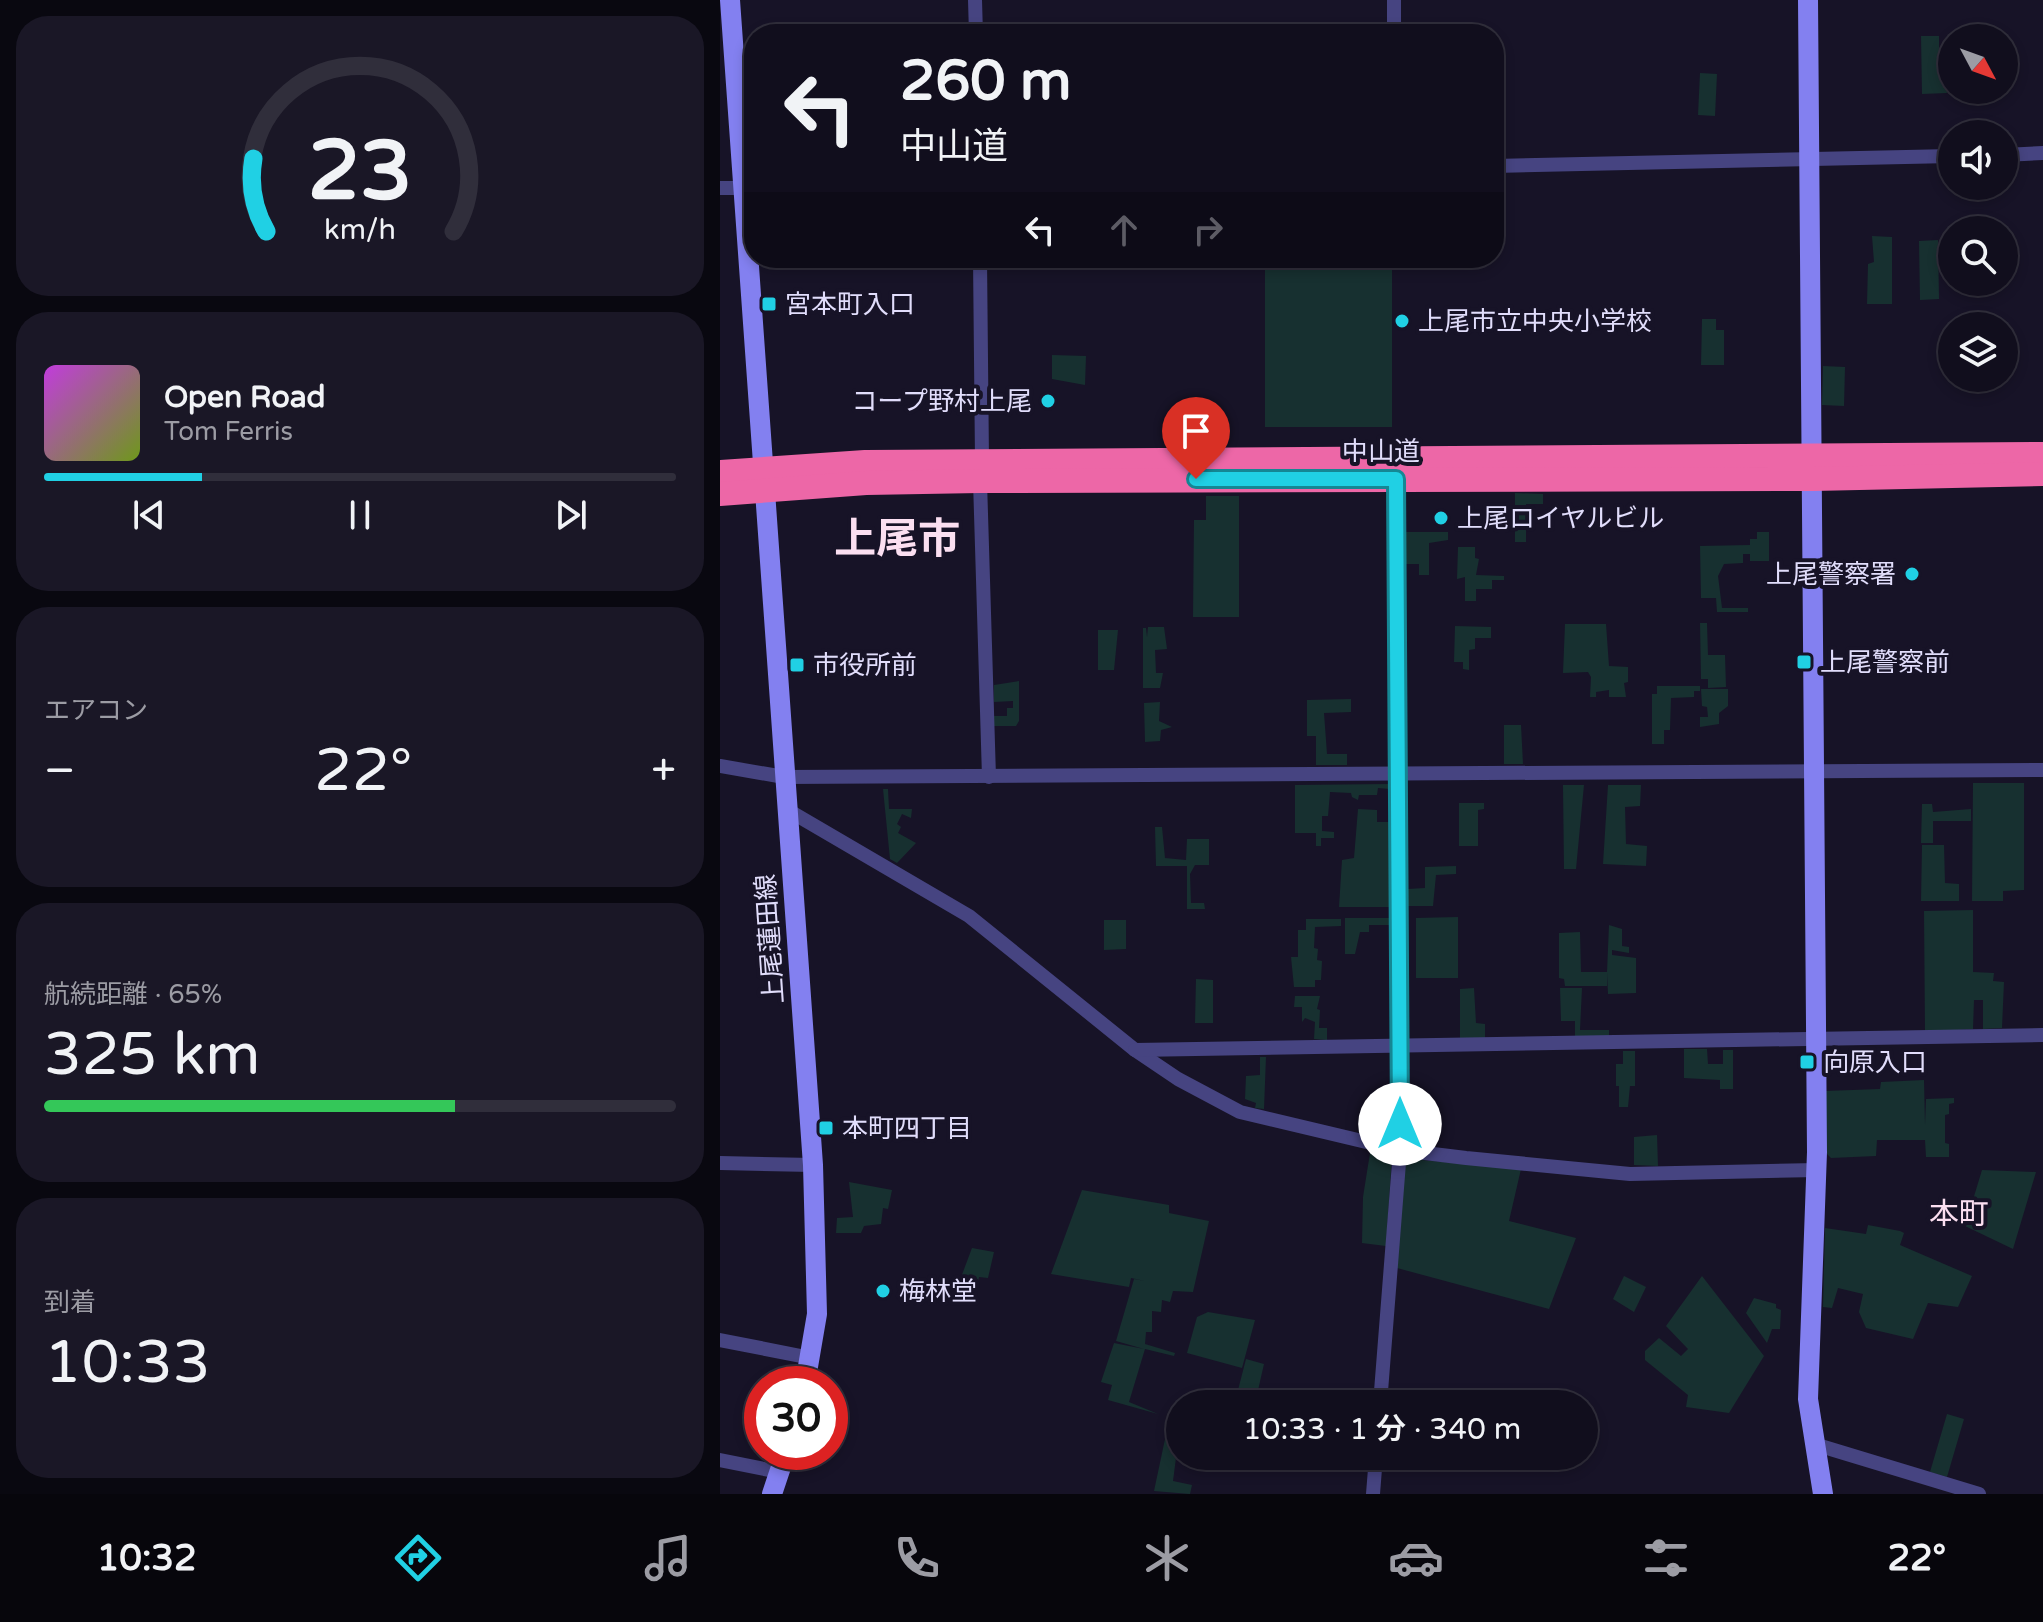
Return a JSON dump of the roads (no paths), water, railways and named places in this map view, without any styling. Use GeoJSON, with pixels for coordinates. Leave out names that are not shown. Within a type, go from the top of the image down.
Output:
{"type":"FeatureCollection","features":[{"type":"Feature","properties":{"kind":"highway","name":"中山道"},"geometry":{"type":"LineString","coordinates":[[981,471],[1396,479],[1813,467],[2043,454]]}},
{"type":"Feature","properties":{"kind":"highway","name":"中山道"},"geometry":{"type":"LineString","coordinates":[[720,472],[766,479],[981,471],[1813,467],[2043,474]]}},
{"type":"Feature","properties":{"kind":"highway","name":"中山道"},"geometry":{"type":"LineString","coordinates":[[720,494],[766,479]]}},
{"type":"Feature","properties":{"kind":"street","name":"上尾蓮田線"},"geometry":{"type":"LineString","coordinates":[[730,0],[730,103],[744,166]]}},
{"type":"Feature","properties":{"kind":"street"},"geometry":{"type":"LineString","coordinates":[[975,0],[976,24]]}},
{"type":"Feature","properties":{"kind":"street"},"geometry":{"type":"LineString","coordinates":[[1394,0],[1394,24]]}},
{"type":"Feature","properties":{"kind":"street"},"geometry":{"type":"LineString","coordinates":[[1808,0],[1817,1039],[1817,1170],[1808,1399],[1823,1494]]}},
{"type":"Feature","properties":{"kind":"street"},"geometry":{"type":"LineString","coordinates":[[2018,154],[2043,153]]}},
{"type":"Feature","properties":{"kind":"street"},"geometry":{"type":"LineString","coordinates":[[1504,166],[1938,156]]}},
{"type":"Feature","properties":{"kind":"street"},"geometry":{"type":"LineString","coordinates":[[720,188],[744,188]]}},
{"type":"Feature","properties":{"kind":"street","name":"上尾蓮田線"},"geometry":{"type":"LineString","coordinates":[[754,268],[786,809],[813,1165],[818,1276],[809,1366]]}},
{"type":"Feature","properties":{"kind":"street"},"geometry":{"type":"LineString","coordinates":[[980,268],[981,471],[989,777]]}},
{"type":"Feature","properties":{"kind":"street"},"geometry":{"type":"LineString","coordinates":[[1381,1390],[1400,1150],[1396,479]]}},
{"type":"Feature","properties":{"kind":"street"},"geometry":{"type":"LineString","coordinates":[[720,766],[784,777],[2043,770]]}},
{"type":"Feature","properties":{"kind":"street"},"geometry":{"type":"LineString","coordinates":[[786,809],[991,931],[1135,1050],[1178,1079],[1240,1112],[1400,1150],[1630,1174],[1817,1170]]}},
{"type":"Feature","properties":{"kind":"street"},"geometry":{"type":"LineString","coordinates":[[1135,1050],[2043,1035]]}},
{"type":"Feature","properties":{"kind":"street"},"geometry":{"type":"LineString","coordinates":[[720,1163],[813,1165]]}},
{"type":"Feature","properties":{"kind":"street"},"geometry":{"type":"LineString","coordinates":[[720,1340],[811,1358]]}},
{"type":"Feature","properties":{"kind":"street"},"geometry":{"type":"LineString","coordinates":[[1814,1444],[1979,1494]]}},
{"type":"Feature","properties":{"kind":"street"},"geometry":{"type":"LineString","coordinates":[[720,1460],[779,1472],[772,1494]]}},
{"type":"Feature","properties":{"kind":"street"},"geometry":{"type":"LineString","coordinates":[[1373,1494],[1375,1470]]}},
{"type":"Feature","properties":{"kind":"place","name":"宮本町入口"},"geometry":{"type":"Point","coordinates":[769,304]}},
{"type":"Feature","properties":{"kind":"place","name":"上尾市立中央小学校"},"geometry":{"type":"Point","coordinates":[1402,321]}},
{"type":"Feature","properties":{"kind":"place","name":"コープ野村上尾"},"geometry":{"type":"Point","coordinates":[1048,401]}},
{"type":"Feature","properties":{"kind":"place","name":"上尾ロイヤルビル"},"geometry":{"type":"Point","coordinates":[1441,518]}},
{"type":"Feature","properties":{"kind":"place","name":"上尾警察署"},"geometry":{"type":"Point","coordinates":[1912,574]}},
{"type":"Feature","properties":{"kind":"place","name":"上尾警察前"},"geometry":{"type":"Point","coordinates":[1804,662]}},
{"type":"Feature","properties":{"kind":"place","name":"市役所前"},"geometry":{"type":"Point","coordinates":[797,665]}},
{"type":"Feature","properties":{"kind":"place","name":"向原入口"},"geometry":{"type":"Point","coordinates":[1807,1062]}},
{"type":"Feature","properties":{"kind":"place","name":"本町四丁目"},"geometry":{"type":"Point","coordinates":[826,1128]}},
{"type":"Feature","properties":{"kind":"place","name":"梅林堂"},"geometry":{"type":"Point","coordinates":[883,1291]}},
{"type":"Feature","properties":{"kind":"district","name":"上尾市"},"geometry":{"type":"Point","coordinates":[897,539]}},
{"type":"Feature","properties":{"kind":"district","name":"本町"},"geometry":{"type":"Point","coordinates":[1959,1214]}}]}
